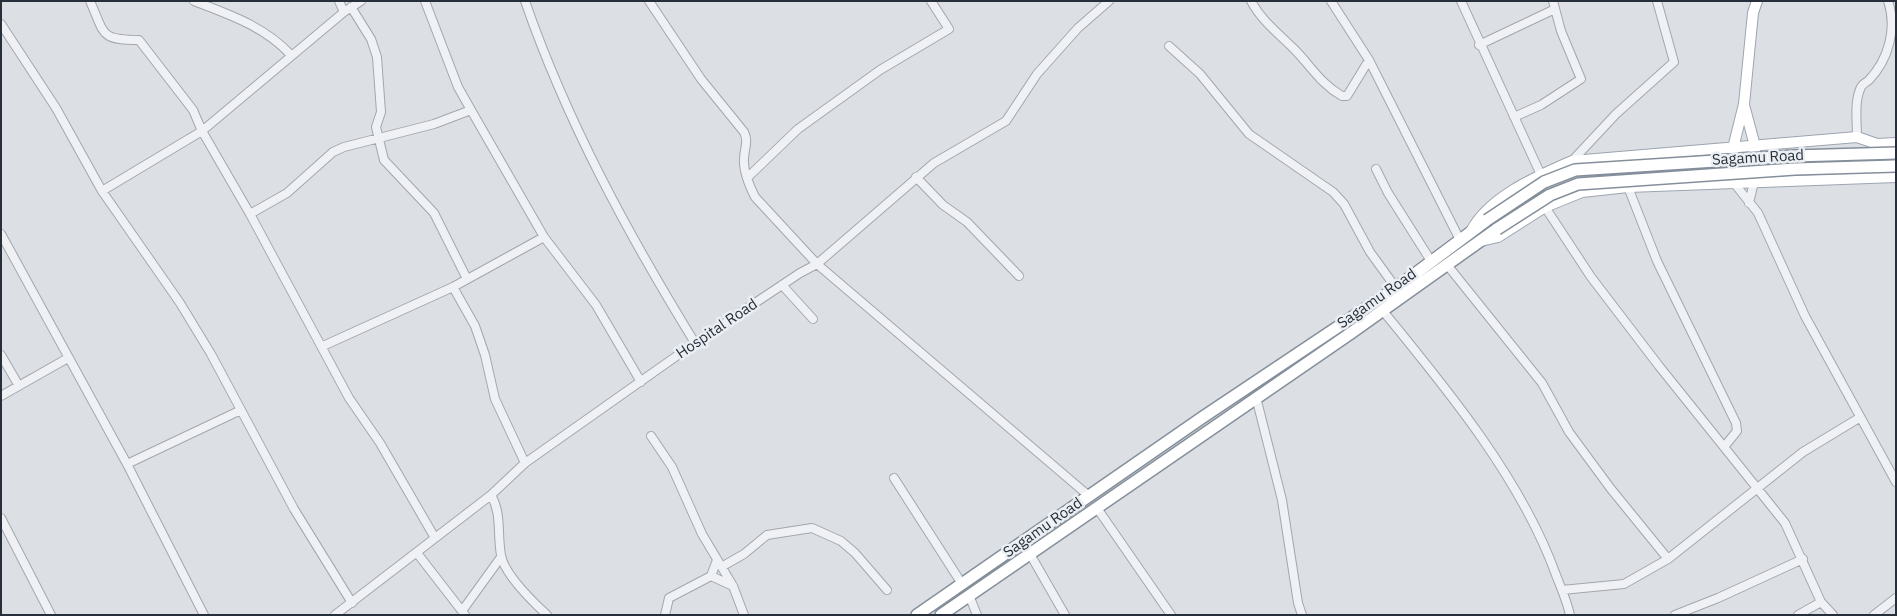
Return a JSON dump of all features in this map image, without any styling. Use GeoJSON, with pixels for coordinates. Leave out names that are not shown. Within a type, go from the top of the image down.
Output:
{"type":"FeatureCollection","features":[{"type":"Feature","properties":{"kind":"highway","name":"Sagamu Road"},"geometry":{"type":"LineString","coordinates":[[917,615],[1244,388],[1396,288],[1487,220],[1544,182],[1575,170],[1794,156],[1896,153]]}},
{"type":"Feature","properties":{"kind":"highway","name":"Sagamu Road"},"geometry":{"type":"LineString","coordinates":[[941,615],[1550,194],[1578,184],[1795,169],[1896,166]]}},
{"type":"Feature","properties":{"kind":"main road"},"geometry":{"type":"LineString","coordinates":[[1734,183],[1732,148],[1744,104],[1753,13],[1757,1]]}},
{"type":"Feature","properties":{"kind":"main road"},"geometry":{"type":"LineString","coordinates":[[1744,104],[1755,146],[1754,182]]}},
{"type":"Feature","properties":{"kind":"main road"},"geometry":{"type":"LineString","coordinates":[[1471,232],[1478,218],[1505,196],[1540,175],[1572,161],[1857,137],[1877,144],[1896,144]]}},
{"type":"Feature","properties":{"kind":"main road"},"geometry":{"type":"LineString","coordinates":[[1480,242],[1498,237],[1545,207],[1582,192],[1628,187],[1896,177]]}},
{"type":"Feature","properties":{"kind":"street"},"geometry":{"type":"LineString","coordinates":[[90,1],[104,32],[114,40],[139,40],[193,110],[202,131],[323,346],[349,398],[380,443],[435,538]]}},
{"type":"Feature","properties":{"kind":"street"},"geometry":{"type":"LineString","coordinates":[[194,1],[248,21],[279,42],[291,55]]}},
{"type":"Feature","properties":{"kind":"street"},"geometry":{"type":"LineString","coordinates":[[339,1],[344,12]]}},
{"type":"Feature","properties":{"kind":"street"},"geometry":{"type":"LineString","coordinates":[[102,191],[202,131],[291,55],[344,12],[361,1]]}},
{"type":"Feature","properties":{"kind":"street"},"geometry":{"type":"LineString","coordinates":[[425,1],[458,86],[470,110],[544,237],[596,305],[641,382]]}},
{"type":"Feature","properties":{"kind":"street"},"geometry":{"type":"LineString","coordinates":[[525,1],[541,47],[576,128],[626,226],[695,343]]}},
{"type":"Feature","properties":{"kind":"street"},"geometry":{"type":"LineString","coordinates":[[648,1],[701,79],[744,132],[747,138],[743,161],[749,186],[755,197],[817,264],[1089,496]]}},
{"type":"Feature","properties":{"kind":"street"},"geometry":{"type":"LineString","coordinates":[[748,177],[798,129],[880,70],[949,29],[931,1]]}},
{"type":"Feature","properties":{"kind":"street","name":"Hospital Road"},"geometry":{"type":"LineString","coordinates":[[335,615],[491,495],[525,463],[695,343],[817,264],[934,163],[1006,121],[1037,74],[1078,28],[1109,1]]}},
{"type":"Feature","properties":{"kind":"street"},"geometry":{"type":"LineString","coordinates":[[1251,1],[1276,33],[1294,48],[1332,91],[1342,96],[1347,96],[1369,60]]}},
{"type":"Feature","properties":{"kind":"street"},"geometry":{"type":"LineString","coordinates":[[1331,1],[1369,60],[1460,240]]}},
{"type":"Feature","properties":{"kind":"street"},"geometry":{"type":"LineString","coordinates":[[1461,1],[1540,175]]}},
{"type":"Feature","properties":{"kind":"street"},"geometry":{"type":"LineString","coordinates":[[1572,161],[1616,114],[1674,62],[1658,1]]}},
{"type":"Feature","properties":{"kind":"street"},"geometry":{"type":"LineString","coordinates":[[1857,137],[1858,95],[1862,85],[1869,80],[1886,53],[1890,42],[1893,14],[1888,1]]}},
{"type":"Feature","properties":{"kind":"street"},"geometry":{"type":"LineString","coordinates":[[1480,44],[1554,5],[1561,31],[1581,79],[1541,105],[1514,118]]}},
{"type":"Feature","properties":{"kind":"street"},"geometry":{"type":"LineString","coordinates":[[351,7],[371,39],[377,57],[382,112],[376,127],[384,160],[434,213],[467,279]]}},
{"type":"Feature","properties":{"kind":"street"},"geometry":{"type":"LineString","coordinates":[[1,24],[56,108],[102,191],[180,303],[241,410],[294,509],[352,603]]}},
{"type":"Feature","properties":{"kind":"street"},"geometry":{"type":"LineString","coordinates":[[1169,46],[1200,74],[1249,134],[1333,192],[1344,204],[1370,252],[1396,288]]}},
{"type":"Feature","properties":{"kind":"street"},"geometry":{"type":"LineString","coordinates":[[250,214],[287,193],[333,152],[344,146],[379,139],[434,124],[470,110]]}},
{"type":"Feature","properties":{"kind":"street"},"geometry":{"type":"LineString","coordinates":[[1376,170],[1388,193],[1431,261]]}},
{"type":"Feature","properties":{"kind":"street"},"geometry":{"type":"LineString","coordinates":[[916,178],[943,205],[967,222],[1018,276]]}},
{"type":"Feature","properties":{"kind":"street"},"geometry":{"type":"LineString","coordinates":[[1749,203],[1754,182]]}},
{"type":"Feature","properties":{"kind":"street"},"geometry":{"type":"LineString","coordinates":[[1734,183],[1758,213],[1805,316],[1859,418],[1896,482]]}},
{"type":"Feature","properties":{"kind":"street"},"geometry":{"type":"LineString","coordinates":[[1628,187],[1657,261],[1736,423],[1737,431],[1724,447]]}},
{"type":"Feature","properties":{"kind":"street"},"geometry":{"type":"LineString","coordinates":[[1545,207],[1591,277],[1785,523],[1821,602],[1833,615]]}},
{"type":"Feature","properties":{"kind":"street"},"geometry":{"type":"LineString","coordinates":[[1,234],[127,464],[204,615]]}},
{"type":"Feature","properties":{"kind":"street"},"geometry":{"type":"LineString","coordinates":[[323,346],[454,287],[544,237]]}},
{"type":"Feature","properties":{"kind":"street"},"geometry":{"type":"LineString","coordinates":[[1448,266],[1542,383],[1569,432],[1611,489],[1668,559]]}},
{"type":"Feature","properties":{"kind":"street"},"geometry":{"type":"LineString","coordinates":[[782,285],[813,319]]}},
{"type":"Feature","properties":{"kind":"street"},"geometry":{"type":"LineString","coordinates":[[454,287],[475,326],[486,355],[495,399],[525,463]]}},
{"type":"Feature","properties":{"kind":"street"},"geometry":{"type":"LineString","coordinates":[[1383,311],[1442,383],[1529,511],[1545,545],[1570,615]]}},
{"type":"Feature","properties":{"kind":"street"},"geometry":{"type":"LineString","coordinates":[[1,355],[19,386]]}},
{"type":"Feature","properties":{"kind":"street"},"geometry":{"type":"LineString","coordinates":[[1,396],[68,358]]}},
{"type":"Feature","properties":{"kind":"street"},"geometry":{"type":"LineString","coordinates":[[1256,397],[1282,500],[1298,603],[1302,615]]}},
{"type":"Feature","properties":{"kind":"street"},"geometry":{"type":"LineString","coordinates":[[127,464],[241,410]]}},
{"type":"Feature","properties":{"kind":"street"},"geometry":{"type":"LineString","coordinates":[[1562,590],[1624,584],[1668,559],[1758,490],[1802,452],[1859,418]]}},
{"type":"Feature","properties":{"kind":"street"},"geometry":{"type":"LineString","coordinates":[[651,436],[672,467],[702,534],[733,586],[744,615]]}},
{"type":"Feature","properties":{"kind":"street"},"geometry":{"type":"LineString","coordinates":[[894,478],[962,584]]}},
{"type":"Feature","properties":{"kind":"street"},"geometry":{"type":"LineString","coordinates":[[491,495],[498,507],[501,557],[523,592],[547,615]]}},
{"type":"Feature","properties":{"kind":"street"},"geometry":{"type":"LineString","coordinates":[[1097,508],[1171,615]]}},
{"type":"Feature","properties":{"kind":"street"},"geometry":{"type":"LineString","coordinates":[[1,518],[51,615]]}},
{"type":"Feature","properties":{"kind":"street"},"geometry":{"type":"LineString","coordinates":[[664,615],[669,598],[711,576],[720,563],[744,554],[767,535],[812,528],[841,541],[855,554],[886,590]]}},
{"type":"Feature","properties":{"kind":"street"},"geometry":{"type":"LineString","coordinates":[[417,553],[463,613],[501,557]]}},
{"type":"Feature","properties":{"kind":"street"},"geometry":{"type":"LineString","coordinates":[[1030,554],[1066,615]]}},
{"type":"Feature","properties":{"kind":"street"},"geometry":{"type":"LineString","coordinates":[[1675,615],[1718,598],[1803,559]]}},
{"type":"Feature","properties":{"kind":"street"},"geometry":{"type":"LineString","coordinates":[[711,576],[733,586]]}},
{"type":"Feature","properties":{"kind":"street"},"geometry":{"type":"LineString","coordinates":[[969,595],[977,615]]}},
{"type":"Feature","properties":{"kind":"street"},"geometry":{"type":"LineString","coordinates":[[1874,615],[1896,598]]}},
{"type":"Feature","properties":{"kind":"street"},"geometry":{"type":"LineString","coordinates":[[1798,615],[1821,602]]}}]}
